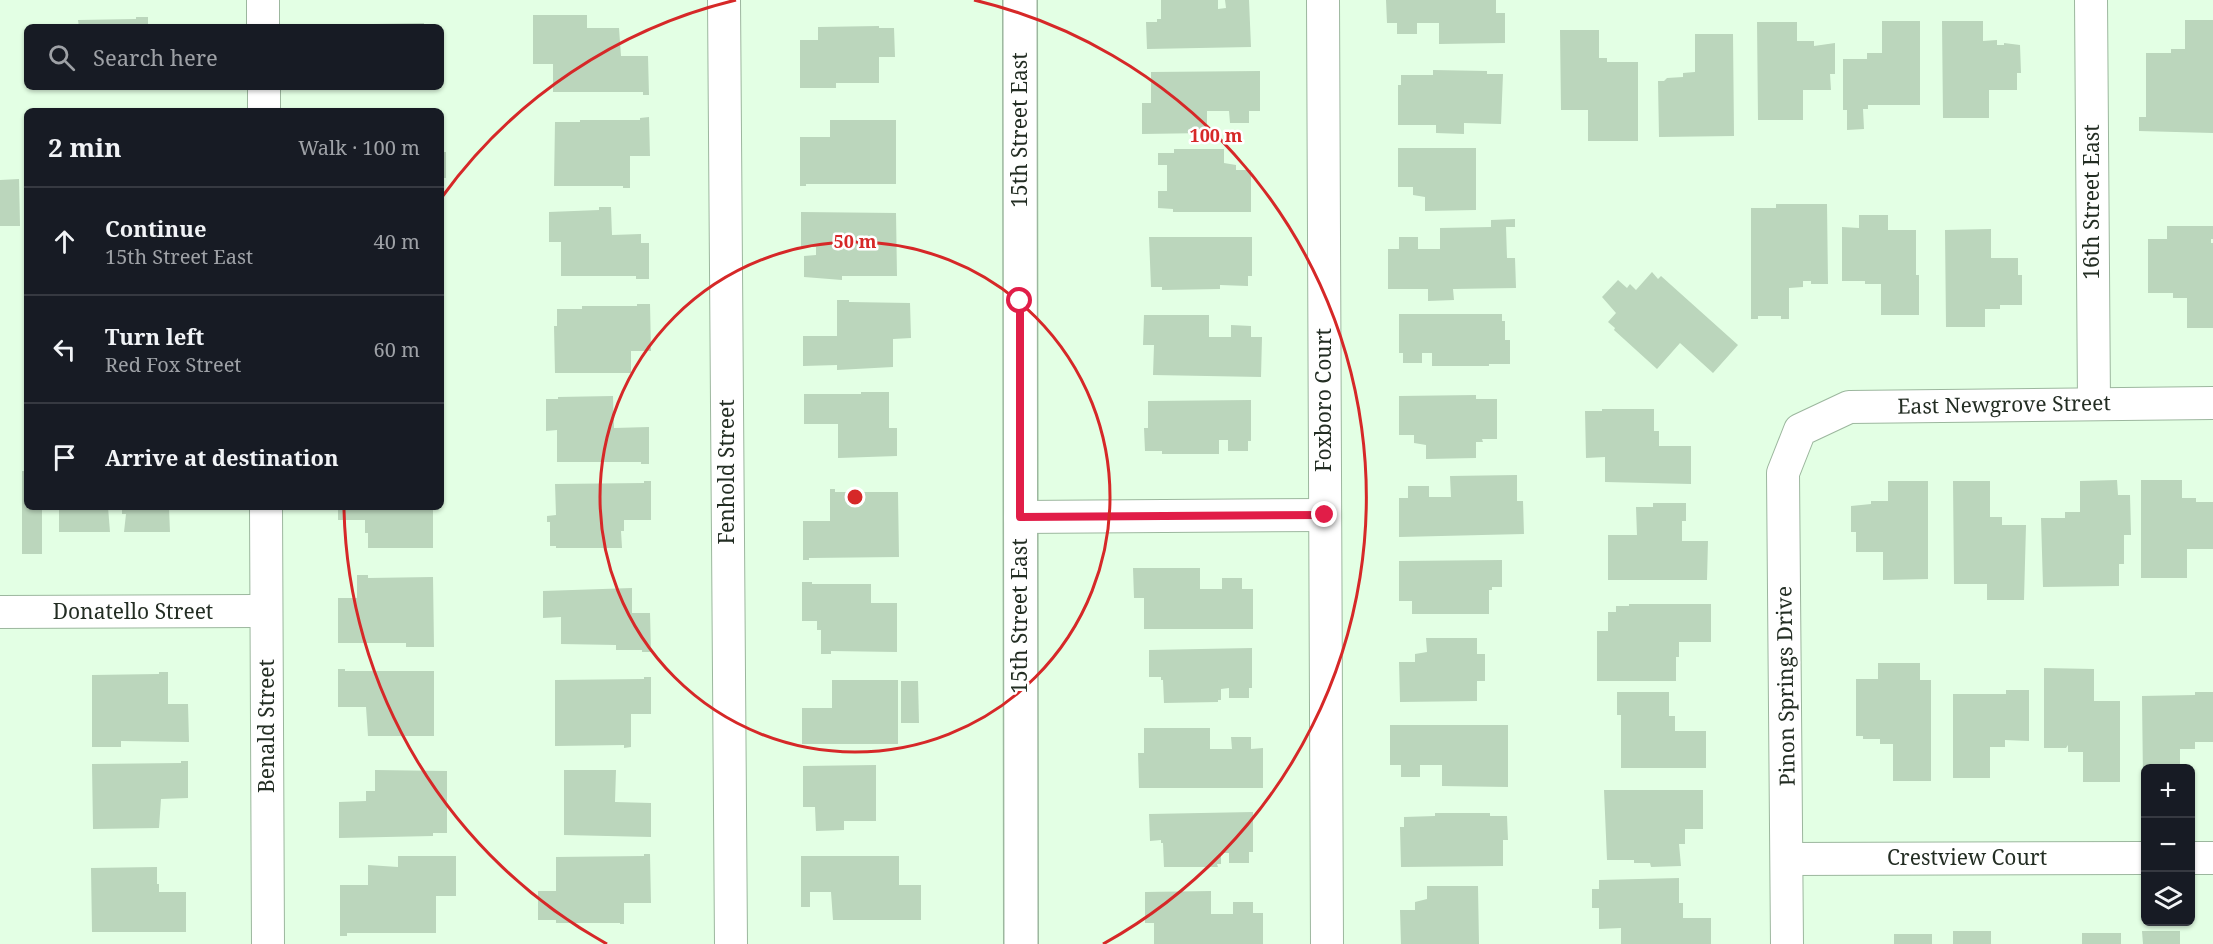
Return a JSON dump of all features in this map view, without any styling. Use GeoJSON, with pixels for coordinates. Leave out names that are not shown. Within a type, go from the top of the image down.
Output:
{"type":"FeatureCollection","features":[{"type":"Feature","properties":{"kind":"street"},"geometry":{"type":"LineString","coordinates":[[263,0],[263,24]]}},
{"type":"Feature","properties":{"kind":"street","name":"Fenhold Street"},"geometry":{"type":"LineString","coordinates":[[724,0],[731,944]]}},
{"type":"Feature","properties":{"kind":"street","name":"15th Street East"},"geometry":{"type":"LineString","coordinates":[[1020,0],[1021,944]]}},
{"type":"Feature","properties":{"kind":"street","name":"Foxboro Court"},"geometry":{"type":"LineString","coordinates":[[1323,0],[1327,944]]}},
{"type":"Feature","properties":{"kind":"street","name":"16th Street East"},"geometry":{"type":"LineString","coordinates":[[2091,0],[2094,403]]}},
{"type":"Feature","properties":{"kind":"street"},"geometry":{"type":"LineString","coordinates":[[264,90],[264,108]]}},
{"type":"Feature","properties":{"kind":"street","name":"East Newgrove Street"},"geometry":{"type":"LineString","coordinates":[[1800,430],[1849,407],[2213,403]]}},
{"type":"Feature","properties":{"kind":"street","name":"Pinon Springs Drive"},"geometry":{"type":"LineString","coordinates":[[1787,944],[1783,473],[1800,430]]}},
{"type":"Feature","properties":{"kind":"street","name":"Benald Street"},"geometry":{"type":"LineString","coordinates":[[266,510],[268,944]]}},
{"type":"Feature","properties":{"kind":"street"},"geometry":{"type":"LineString","coordinates":[[1020,517],[1325,515]]}},
{"type":"Feature","properties":{"kind":"street","name":"Donatello Street"},"geometry":{"type":"LineString","coordinates":[[0,612],[267,611]]}},
{"type":"Feature","properties":{"kind":"street","name":"Crestview Court"},"geometry":{"type":"LineString","coordinates":[[1788,859],[2141,858]]}},
{"type":"Feature","properties":{"kind":"street"},"geometry":{"type":"LineString","coordinates":[[2195,858],[2213,858]]}},
{"type":"Feature","properties":{"kind":"building"},"geometry":{"type":"Polygon","coordinates":[[[1161,0],[1218,0],[1218,9],[1226,8],[1225,0],[1249,0],[1251,47],[1147,49],[1146,22],[1157,22],[1157,19],[1161,19],[1161,0]]]}},
{"type":"Feature","properties":{"kind":"building"},"geometry":{"type":"Polygon","coordinates":[[[1386,0],[1496,0],[1496,13],[1505,13],[1505,43],[1439,44],[1439,23],[1417,23],[1417,34],[1397,34],[1397,23],[1387,23],[1386,0]]]}},
{"type":"Feature","properties":{"kind":"building"},"geometry":{"type":"Polygon","coordinates":[[[533,15],[587,15],[587,28],[619,28],[621,56],[648,56],[649,95],[643,95],[643,92],[553,92],[553,64],[533,64],[533,15]]]}},
{"type":"Feature","properties":{"kind":"building"},"geometry":{"type":"Polygon","coordinates":[[[136,17],[148,17],[148,24],[79,24],[78,20],[136,19],[136,17]]]}},
{"type":"Feature","properties":{"kind":"building"},"geometry":{"type":"Polygon","coordinates":[[[2185,20],[2213,20],[2213,133],[2139,131],[2139,117],[2146,117],[2146,53],[2171,53],[2171,49],[2185,49],[2185,20]]]}},
{"type":"Feature","properties":{"kind":"building"},"geometry":{"type":"Polygon","coordinates":[[[1882,21],[1920,21],[1920,105],[1868,105],[1868,109],[1863,109],[1864,129],[1847,130],[1847,110],[1843,110],[1843,59],[1867,59],[1867,53],[1882,53],[1882,21]]]}},
{"type":"Feature","properties":{"kind":"building"},"geometry":{"type":"Polygon","coordinates":[[[1942,21],[1983,21],[1983,41],[1997,40],[1997,45],[2004,45],[2004,43],[2020,45],[2021,73],[2017,73],[2017,90],[1989,90],[1989,118],[1943,118],[1942,21]]]}},
{"type":"Feature","properties":{"kind":"building"},"geometry":{"type":"Polygon","coordinates":[[[1757,22],[1797,22],[1797,41],[1814,41],[1814,46],[1835,43],[1835,74],[1830,74],[1831,90],[1803,90],[1803,120],[1758,120],[1757,22]]]}},
{"type":"Feature","properties":{"kind":"building"},"geometry":{"type":"Polygon","coordinates":[[[424,23],[424,24],[373,24],[424,23]]]}},
{"type":"Feature","properties":{"kind":"building"},"geometry":{"type":"Polygon","coordinates":[[[879,26],[879,28],[894,28],[895,57],[879,57],[879,83],[836,83],[836,88],[800,88],[800,40],[818,40],[818,27],[879,26]]]}},
{"type":"Feature","properties":{"kind":"building"},"geometry":{"type":"Polygon","coordinates":[[[1560,30],[1599,30],[1599,58],[1607,58],[1607,62],[1638,62],[1638,141],[1588,141],[1588,110],[1561,110],[1560,30]]]}},
{"type":"Feature","properties":{"kind":"building"},"geometry":{"type":"Polygon","coordinates":[[[1695,34],[1733,34],[1734,136],[1659,137],[1658,81],[1683,77],[1683,73],[1695,72],[1695,34]]]}},
{"type":"Feature","properties":{"kind":"building"},"geometry":{"type":"Polygon","coordinates":[[[1433,70],[1487,71],[1487,74],[1503,74],[1501,124],[1464,123],[1464,134],[1436,133],[1436,125],[1398,125],[1398,85],[1401,85],[1401,75],[1433,75],[1433,70]]]}},
{"type":"Feature","properties":{"kind":"building"},"geometry":{"type":"Polygon","coordinates":[[[1260,71],[1260,111],[1249,111],[1249,123],[1230,123],[1229,111],[1207,111],[1207,133],[1142,134],[1142,103],[1151,103],[1151,72],[1260,71]]]}},
{"type":"Feature","properties":{"kind":"building"},"geometry":{"type":"Polygon","coordinates":[[[649,117],[650,156],[630,156],[630,188],[623,188],[623,186],[554,186],[555,122],[640,120],[640,118],[649,117]]]}},
{"type":"Feature","properties":{"kind":"building"},"geometry":{"type":"Polygon","coordinates":[[[830,120],[896,120],[896,184],[806,184],[806,186],[800,186],[800,137],[830,137],[830,120]]]}},
{"type":"Feature","properties":{"kind":"building"},"geometry":{"type":"Polygon","coordinates":[[[1398,148],[1476,148],[1476,210],[1425,211],[1425,197],[1413,195],[1413,187],[1398,187],[1398,148]]]}},
{"type":"Feature","properties":{"kind":"building"},"geometry":{"type":"Polygon","coordinates":[[[1174,149],[1224,149],[1224,163],[1236,165],[1236,170],[1251,170],[1251,212],[1173,212],[1173,209],[1158,208],[1158,191],[1167,191],[1167,165],[1158,165],[1158,153],[1174,153],[1174,149]]]}},
{"type":"Feature","properties":{"kind":"building"},"geometry":{"type":"Polygon","coordinates":[[[444,152],[446,152],[446,178],[444,178],[444,152]]]}},
{"type":"Feature","properties":{"kind":"building"},"geometry":{"type":"Polygon","coordinates":[[[19,179],[20,226],[0,226],[0,180],[19,179]]]}},
{"type":"Feature","properties":{"kind":"building"},"geometry":{"type":"Polygon","coordinates":[[[1776,204],[1827,204],[1828,284],[1811,284],[1811,281],[1803,281],[1803,287],[1789,288],[1789,319],[1781,319],[1781,316],[1758,316],[1758,319],[1751,319],[1751,208],[1776,208],[1776,204]]]}},
{"type":"Feature","properties":{"kind":"building"},"geometry":{"type":"Polygon","coordinates":[[[599,207],[611,207],[612,235],[641,234],[641,243],[649,243],[649,279],[636,279],[636,276],[561,276],[561,242],[549,242],[549,212],[599,210],[599,207]]]}},
{"type":"Feature","properties":{"kind":"building"},"geometry":{"type":"Polygon","coordinates":[[[801,212],[896,213],[897,276],[842,276],[842,280],[804,277],[804,256],[816,255],[816,247],[801,247],[801,212]]]}},
{"type":"Feature","properties":{"kind":"building"},"geometry":{"type":"Polygon","coordinates":[[[1859,215],[1888,215],[1888,230],[1916,230],[1919,315],[1881,315],[1881,284],[1842,281],[1842,227],[1859,228],[1859,215]]]}},
{"type":"Feature","properties":{"kind":"building"},"geometry":{"type":"Polygon","coordinates":[[[1515,219],[1515,227],[1506,227],[1507,258],[1515,258],[1516,288],[1453,289],[1454,300],[1428,301],[1428,289],[1388,289],[1388,249],[1399,249],[1399,237],[1418,237],[1418,249],[1440,249],[1440,228],[1491,227],[1491,220],[1515,219]]]}},
{"type":"Feature","properties":{"kind":"building"},"geometry":{"type":"Polygon","coordinates":[[[2167,226],[2213,226],[2211,243],[2213,243],[2213,328],[2187,328],[2187,298],[2173,298],[2173,293],[2148,293],[2148,239],[2167,239],[2167,226]]]}},
{"type":"Feature","properties":{"kind":"building"},"geometry":{"type":"Polygon","coordinates":[[[1991,229],[1991,258],[2018,258],[2018,275],[2022,275],[2022,305],[2000,305],[2000,309],[1985,309],[1985,327],[1946,327],[1945,230],[1991,229]]]}},
{"type":"Feature","properties":{"kind":"building"},"geometry":{"type":"Polygon","coordinates":[[[1149,237],[1252,237],[1252,276],[1248,276],[1248,286],[1220,285],[1220,289],[1162,290],[1162,287],[1151,287],[1149,237]]]}},
{"type":"Feature","properties":{"kind":"building"},"geometry":{"type":"Polygon","coordinates":[[[1652,272],[1658,279],[1661,276],[1738,345],[1713,373],[1680,343],[1657,369],[1608,322],[1616,313],[1602,297],[1618,280],[1627,288],[1630,284],[1636,290],[1652,272]]]}},
{"type":"Feature","properties":{"kind":"building"},"geometry":{"type":"Polygon","coordinates":[[[837,300],[910,303],[911,338],[893,339],[893,367],[837,370],[837,365],[803,366],[803,336],[837,336],[837,300]]]}},
{"type":"Feature","properties":{"kind":"building"},"geometry":{"type":"Polygon","coordinates":[[[637,304],[650,304],[651,351],[631,351],[631,373],[555,373],[554,326],[557,326],[557,309],[582,309],[582,306],[637,306],[637,304]]]}},
{"type":"Feature","properties":{"kind":"building"},"geometry":{"type":"Polygon","coordinates":[[[1399,314],[1502,314],[1502,321],[1505,321],[1505,340],[1510,340],[1510,364],[1432,366],[1432,353],[1422,353],[1422,363],[1403,363],[1403,353],[1399,353],[1399,314]]]}},
{"type":"Feature","properties":{"kind":"building"},"geometry":{"type":"Polygon","coordinates":[[[1144,315],[1209,315],[1209,337],[1231,337],[1231,325],[1251,326],[1251,337],[1262,337],[1261,377],[1153,375],[1154,345],[1143,345],[1144,315]]]}},
{"type":"Feature","properties":{"kind":"building"},"geometry":{"type":"Polygon","coordinates":[[[861,392],[889,392],[889,428],[897,428],[897,456],[838,458],[838,424],[804,424],[804,394],[861,394],[861,392]]]}},
{"type":"Feature","properties":{"kind":"building"},"geometry":{"type":"Polygon","coordinates":[[[1476,395],[1476,399],[1497,399],[1497,439],[1482,439],[1483,442],[1476,442],[1476,458],[1426,459],[1426,445],[1414,443],[1414,435],[1399,435],[1399,396],[1476,395]]]}},
{"type":"Feature","properties":{"kind":"building"},"geometry":{"type":"Polygon","coordinates":[[[613,396],[614,428],[649,427],[649,464],[641,464],[641,462],[557,462],[557,430],[546,431],[546,399],[613,396]]]}},
{"type":"Feature","properties":{"kind":"building"},"geometry":{"type":"Polygon","coordinates":[[[1251,400],[1251,441],[1248,441],[1248,451],[1228,451],[1228,440],[1219,440],[1219,454],[1162,454],[1162,451],[1145,451],[1144,428],[1148,428],[1148,401],[1251,400]]]}},
{"type":"Feature","properties":{"kind":"building"},"geometry":{"type":"Polygon","coordinates":[[[1602,409],[1654,409],[1654,431],[1659,431],[1659,446],[1691,446],[1691,484],[1605,482],[1605,457],[1586,458],[1585,411],[1602,411],[1602,409]]]}},
{"type":"Feature","properties":{"kind":"building"},"geometry":{"type":"Polygon","coordinates":[[[22,471],[24,471],[24,510],[42,510],[42,554],[22,554],[22,471]]]}},
{"type":"Feature","properties":{"kind":"building"},"geometry":{"type":"Polygon","coordinates":[[[1517,475],[1517,501],[1523,501],[1524,534],[1399,537],[1399,498],[1408,498],[1408,486],[1429,486],[1429,497],[1451,497],[1450,476],[1517,475]]]}},
{"type":"Feature","properties":{"kind":"building"},"geometry":{"type":"Polygon","coordinates":[[[2117,480],[2118,495],[2130,495],[2131,535],[2124,535],[2124,564],[2119,564],[2119,586],[2043,587],[2041,518],[2065,518],[2065,512],[2080,512],[2080,481],[2117,480]]]}},
{"type":"Feature","properties":{"kind":"building"},"geometry":{"type":"Polygon","coordinates":[[[2141,480],[2182,480],[2182,498],[2196,498],[2196,502],[2213,502],[2213,549],[2187,549],[2187,578],[2141,578],[2141,480]]]}},
{"type":"Feature","properties":{"kind":"building"},"geometry":{"type":"Polygon","coordinates":[[[644,481],[651,481],[651,520],[624,520],[624,531],[621,531],[622,548],[556,548],[556,546],[550,546],[550,522],[547,522],[547,516],[556,515],[555,484],[644,483],[644,481]]]}},
{"type":"Feature","properties":{"kind":"building"},"geometry":{"type":"Polygon","coordinates":[[[1888,481],[1928,481],[1928,579],[1883,580],[1883,552],[1856,552],[1856,532],[1851,532],[1851,506],[1871,504],[1871,501],[1888,501],[1888,481]]]}},
{"type":"Feature","properties":{"kind":"building"},"geometry":{"type":"Polygon","coordinates":[[[1953,481],[1990,481],[1990,517],[2002,517],[2002,525],[2026,525],[2024,600],[1987,600],[1987,584],[1954,584],[1953,481]]]}},
{"type":"Feature","properties":{"kind":"building"},"geometry":{"type":"Polygon","coordinates":[[[830,489],[835,489],[835,492],[898,492],[899,557],[809,558],[809,560],[803,560],[803,521],[830,521],[830,489]]]}},
{"type":"Feature","properties":{"kind":"building"},"geometry":{"type":"Polygon","coordinates":[[[1653,503],[1686,503],[1686,521],[1682,521],[1682,541],[1708,541],[1707,580],[1608,580],[1608,535],[1637,535],[1636,507],[1653,507],[1653,503]]]}},
{"type":"Feature","properties":{"kind":"building"},"geometry":{"type":"Polygon","coordinates":[[[59,510],[108,510],[110,532],[59,532],[59,510]]]}},
{"type":"Feature","properties":{"kind":"building"},"geometry":{"type":"Polygon","coordinates":[[[122,510],[169,510],[170,532],[124,532],[126,514],[122,514],[122,510]]]}},
{"type":"Feature","properties":{"kind":"building"},"geometry":{"type":"Polygon","coordinates":[[[338,510],[433,510],[433,548],[368,548],[365,520],[338,520],[338,510]]]}},
{"type":"Feature","properties":{"kind":"building"},"geometry":{"type":"Polygon","coordinates":[[[1502,560],[1502,587],[1492,587],[1492,590],[1489,590],[1489,614],[1412,614],[1412,601],[1399,601],[1399,561],[1502,560]]]}},
{"type":"Feature","properties":{"kind":"building"},"geometry":{"type":"Polygon","coordinates":[[[1133,568],[1200,568],[1200,589],[1222,589],[1222,578],[1242,578],[1242,589],[1253,589],[1253,629],[1144,629],[1144,598],[1134,598],[1133,568]]]}},
{"type":"Feature","properties":{"kind":"building"},"geometry":{"type":"Polygon","coordinates":[[[357,575],[368,575],[368,578],[433,577],[434,647],[406,647],[406,643],[338,643],[338,598],[357,598],[357,575]]]}},
{"type":"Feature","properties":{"kind":"building"},"geometry":{"type":"Polygon","coordinates":[[[802,582],[871,584],[871,603],[897,603],[897,652],[831,651],[831,654],[821,654],[821,630],[817,630],[817,621],[802,621],[802,582]]]}},
{"type":"Feature","properties":{"kind":"building"},"geometry":{"type":"Polygon","coordinates":[[[632,588],[632,613],[650,613],[651,652],[616,650],[616,645],[561,644],[561,617],[543,618],[543,591],[632,588]]]}},
{"type":"Feature","properties":{"kind":"building"},"geometry":{"type":"Polygon","coordinates":[[[1629,604],[1711,604],[1711,642],[1679,642],[1679,657],[1676,657],[1676,681],[1597,681],[1597,631],[1608,631],[1608,612],[1616,612],[1616,606],[1629,606],[1629,604]]]}},
{"type":"Feature","properties":{"kind":"building"},"geometry":{"type":"Polygon","coordinates":[[[1426,638],[1477,638],[1477,654],[1485,654],[1485,681],[1477,681],[1477,701],[1400,702],[1399,662],[1415,662],[1415,654],[1427,652],[1426,638]]]}},
{"type":"Feature","properties":{"kind":"building"},"geometry":{"type":"Polygon","coordinates":[[[1252,648],[1252,688],[1249,688],[1249,698],[1229,698],[1229,688],[1221,689],[1221,700],[1218,702],[1164,703],[1163,680],[1161,677],[1149,677],[1149,650],[1252,648]]]}},
{"type":"Feature","properties":{"kind":"building"},"geometry":{"type":"Polygon","coordinates":[[[1878,663],[1920,663],[1920,680],[1931,680],[1931,781],[1893,781],[1893,744],[1880,744],[1880,739],[1863,739],[1863,736],[1856,736],[1856,679],[1878,679],[1878,663]]]}},
{"type":"Feature","properties":{"kind":"building"},"geometry":{"type":"Polygon","coordinates":[[[2044,668],[2094,669],[2094,701],[2120,701],[2120,782],[2083,782],[2083,752],[2068,752],[2068,745],[2066,748],[2044,748],[2044,668]]]}},
{"type":"Feature","properties":{"kind":"building"},"geometry":{"type":"Polygon","coordinates":[[[338,669],[345,669],[345,671],[434,671],[434,736],[368,736],[366,707],[338,707],[338,669]]]}},
{"type":"Feature","properties":{"kind":"building"},"geometry":{"type":"Polygon","coordinates":[[[159,672],[168,672],[168,704],[188,704],[189,742],[121,741],[121,747],[92,747],[92,675],[159,674],[159,672]]]}},
{"type":"Feature","properties":{"kind":"building"},"geometry":{"type":"Polygon","coordinates":[[[644,677],[651,677],[651,714],[631,714],[631,747],[624,748],[624,745],[555,746],[555,680],[644,679],[644,677]]]}},
{"type":"Feature","properties":{"kind":"building"},"geometry":{"type":"Polygon","coordinates":[[[832,680],[898,680],[898,744],[802,744],[802,708],[832,708],[832,680]]]}},
{"type":"Feature","properties":{"kind":"building"},"geometry":{"type":"Polygon","coordinates":[[[901,681],[918,681],[919,723],[901,723],[901,681]]]}},
{"type":"Feature","properties":{"kind":"building"},"geometry":{"type":"Polygon","coordinates":[[[2006,690],[2029,690],[2029,741],[2005,740],[2005,747],[1990,747],[1990,778],[1953,778],[1953,694],[2006,694],[2006,690]]]}},
{"type":"Feature","properties":{"kind":"building"},"geometry":{"type":"Polygon","coordinates":[[[1617,692],[1669,692],[1669,716],[1675,716],[1675,731],[1706,731],[1706,768],[1621,768],[1621,715],[1617,715],[1617,692]]]}},
{"type":"Feature","properties":{"kind":"building"},"geometry":{"type":"Polygon","coordinates":[[[2195,692],[2213,692],[2213,742],[2195,742],[2195,749],[2180,749],[2180,764],[2143,764],[2142,696],[2195,695],[2195,692]]]}},
{"type":"Feature","properties":{"kind":"building"},"geometry":{"type":"Polygon","coordinates":[[[1390,725],[1508,725],[1508,787],[1442,786],[1442,765],[1420,765],[1420,777],[1401,777],[1401,765],[1390,765],[1390,725]]]}},
{"type":"Feature","properties":{"kind":"building"},"geometry":{"type":"Polygon","coordinates":[[[1144,728],[1210,728],[1210,749],[1232,749],[1231,737],[1251,737],[1251,749],[1263,748],[1263,788],[1139,788],[1138,753],[1144,753],[1144,728]]]}},
{"type":"Feature","properties":{"kind":"building"},"geometry":{"type":"Polygon","coordinates":[[[181,761],[188,761],[188,798],[161,799],[159,828],[93,829],[92,764],[181,763],[181,761]]]}},
{"type":"Feature","properties":{"kind":"building"},"geometry":{"type":"Polygon","coordinates":[[[876,765],[876,821],[844,821],[844,830],[816,831],[815,807],[803,807],[803,766],[876,765]]]}},
{"type":"Feature","properties":{"kind":"building"},"geometry":{"type":"Polygon","coordinates":[[[375,770],[447,771],[447,833],[433,833],[433,836],[339,838],[339,802],[366,801],[366,791],[375,791],[375,770]]]}},
{"type":"Feature","properties":{"kind":"building"},"geometry":{"type":"Polygon","coordinates":[[[564,770],[616,770],[615,802],[651,803],[651,837],[564,835],[564,770]]]}},
{"type":"Feature","properties":{"kind":"building"},"geometry":{"type":"Polygon","coordinates":[[[1604,790],[1703,790],[1703,829],[1685,829],[1685,844],[1679,844],[1681,866],[1651,867],[1650,863],[1634,863],[1634,860],[1607,860],[1604,790]]]}},
{"type":"Feature","properties":{"kind":"building"},"geometry":{"type":"Polygon","coordinates":[[[1253,812],[1253,852],[1249,852],[1249,863],[1229,863],[1229,853],[1221,853],[1221,864],[1217,864],[1218,867],[1164,867],[1163,843],[1161,840],[1150,841],[1149,814],[1253,812]]]}},
{"type":"Feature","properties":{"kind":"building"},"geometry":{"type":"Polygon","coordinates":[[[1435,813],[1490,813],[1490,816],[1507,816],[1508,840],[1503,840],[1503,866],[1401,867],[1400,827],[1404,827],[1404,817],[1435,816],[1435,813]]]}},
{"type":"Feature","properties":{"kind":"building"},"geometry":{"type":"Polygon","coordinates":[[[644,854],[650,854],[651,903],[624,903],[624,924],[556,923],[556,920],[538,920],[538,891],[556,891],[556,857],[644,856],[644,854]]]}},
{"type":"Feature","properties":{"kind":"building"},"geometry":{"type":"Polygon","coordinates":[[[398,856],[456,856],[456,896],[436,896],[436,933],[347,933],[347,936],[340,936],[340,885],[368,885],[368,865],[398,867],[398,856]]]}},
{"type":"Feature","properties":{"kind":"building"},"geometry":{"type":"Polygon","coordinates":[[[801,856],[899,856],[899,885],[921,885],[921,920],[833,920],[831,892],[810,892],[810,907],[801,907],[801,856]]]}},
{"type":"Feature","properties":{"kind":"building"},"geometry":{"type":"Polygon","coordinates":[[[157,867],[159,892],[186,892],[186,932],[92,932],[91,868],[157,867]]]}},
{"type":"Feature","properties":{"kind":"building"},"geometry":{"type":"Polygon","coordinates":[[[1679,878],[1679,903],[1683,903],[1683,918],[1711,918],[1711,944],[1621,944],[1621,928],[1599,929],[1599,908],[1592,908],[1592,889],[1599,889],[1599,880],[1679,878]]]}},
{"type":"Feature","properties":{"kind":"building"},"geometry":{"type":"Polygon","coordinates":[[[1427,886],[1478,886],[1479,944],[1401,944],[1400,910],[1415,910],[1415,902],[1427,899],[1427,886]]]}},
{"type":"Feature","properties":{"kind":"building"},"geometry":{"type":"Polygon","coordinates":[[[1211,891],[1211,914],[1233,914],[1233,902],[1253,902],[1253,913],[1263,913],[1263,944],[1154,944],[1154,923],[1145,923],[1145,892],[1211,891]]]}},
{"type":"Feature","properties":{"kind":"building"},"geometry":{"type":"Polygon","coordinates":[[[1953,931],[1991,931],[1991,944],[1953,944],[1953,931]]]}},
{"type":"Feature","properties":{"kind":"building"},"geometry":{"type":"Polygon","coordinates":[[[2142,931],[2180,931],[2180,944],[2143,944],[2142,931]]]}},
{"type":"Feature","properties":{"kind":"building"},"geometry":{"type":"Polygon","coordinates":[[[2082,933],[2121,933],[2121,944],[2082,944],[2082,933]]]}},
{"type":"Feature","properties":{"kind":"building"},"geometry":{"type":"Polygon","coordinates":[[[1894,934],[1932,934],[1932,944],[1894,944],[1894,934]]]}},
{"type":"Feature","properties":{"kind":"route"},"geometry":{"type":"LineString","coordinates":[[1020,301],[1020,517],[1325,515]]}}]}
